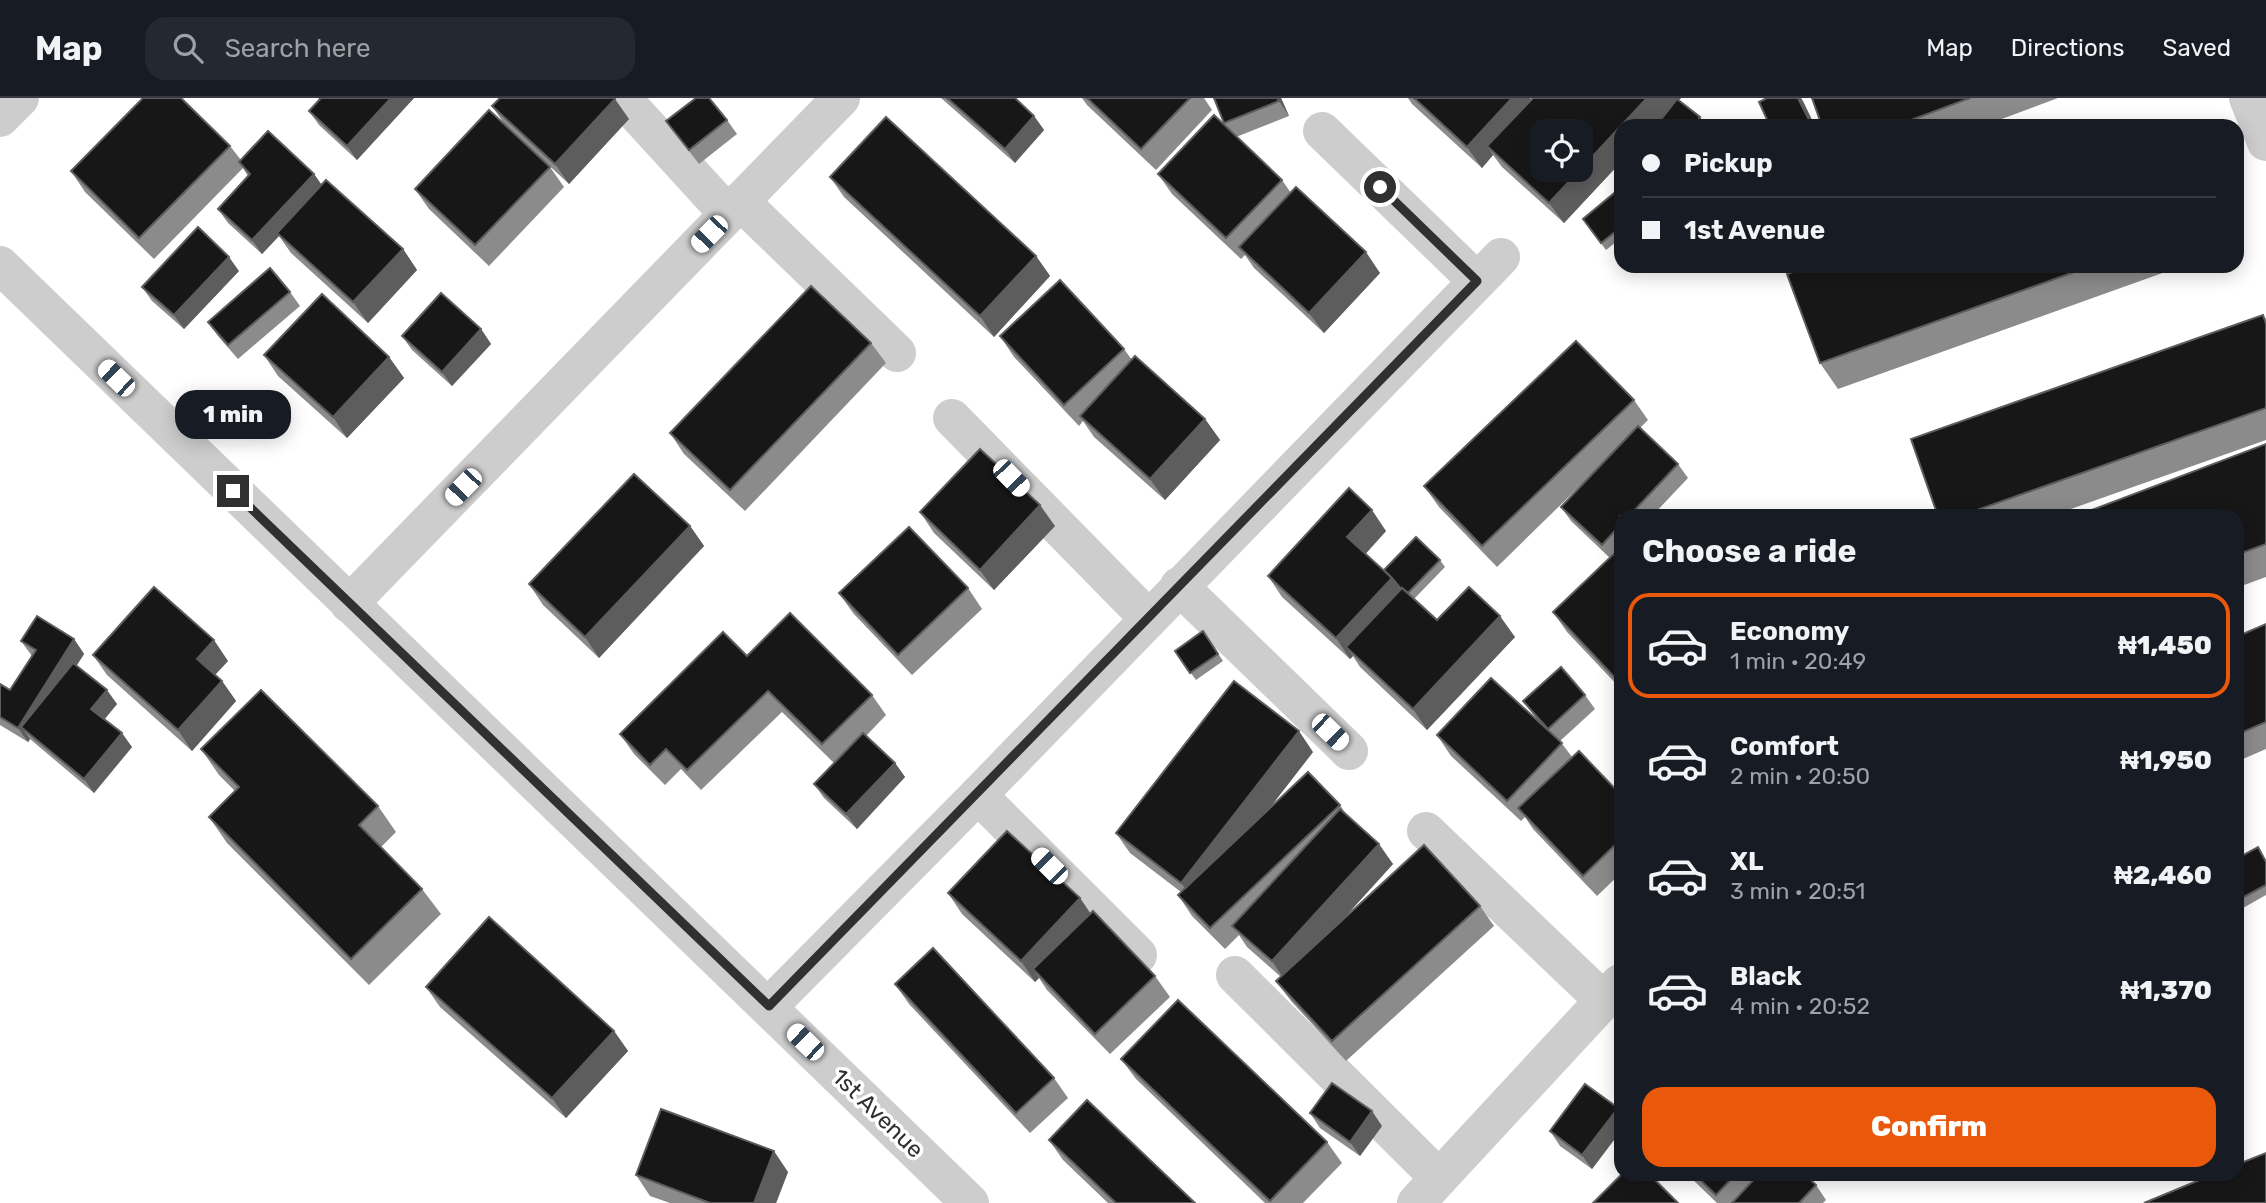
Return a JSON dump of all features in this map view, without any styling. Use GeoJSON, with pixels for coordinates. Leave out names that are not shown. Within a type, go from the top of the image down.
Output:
{"type":"FeatureCollection","features":[{"type":"Feature","properties":{"kind":"street"},"geometry":{"type":"LineString","coordinates":[[0,118],[20,98]]}},
{"type":"Feature","properties":{"kind":"street"},"geometry":{"type":"LineString","coordinates":[[622,98],[734,208],[897,354]]}},
{"type":"Feature","properties":{"kind":"street"},"geometry":{"type":"LineString","coordinates":[[349,604],[841,98]]}},
{"type":"Feature","properties":{"kind":"street"},"geometry":{"type":"LineString","coordinates":[[2248,98],[2266,142]]}},
{"type":"Feature","properties":{"kind":"street"},"geometry":{"type":"LineString","coordinates":[[769,1006],[1489,269],[1322,131]]}},
{"type":"Feature","properties":{"kind":"street","name":"1st Avenue"},"geometry":{"type":"LineString","coordinates":[[0,265],[970,1203]]}},
{"type":"Feature","properties":{"kind":"street"},"geometry":{"type":"LineString","coordinates":[[952,418],[1148,618]]}},
{"type":"Feature","properties":{"kind":"street"},"geometry":{"type":"LineString","coordinates":[[1180,586],[1349,751]]}},
{"type":"Feature","properties":{"kind":"street"},"geometry":{"type":"LineString","coordinates":[[978,795],[1138,955]]}},
{"type":"Feature","properties":{"kind":"street"},"geometry":{"type":"LineString","coordinates":[[1235,975],[1428,1190],[1612,992],[1426,831]]}},
{"type":"Feature","properties":{"kind":"building"},"geometry":{"type":"Polygon","coordinates":[[[143,98],[181,98],[230,146],[139,238],[71,171],[143,98]]]}},
{"type":"Feature","properties":{"kind":"building"},"geometry":{"type":"Polygon","coordinates":[[[321,98],[391,98],[347,146],[309,111],[321,98]]]}},
{"type":"Feature","properties":{"kind":"building"},"geometry":{"type":"Polygon","coordinates":[[[500,98],[615,99],[555,164],[492,106],[500,98]]]}},
{"type":"Feature","properties":{"kind":"building"},"geometry":{"type":"Polygon","coordinates":[[[696,98],[709,98],[727,120],[689,150],[666,121],[696,98]]]}},
{"type":"Feature","properties":{"kind":"building"},"geometry":{"type":"Polygon","coordinates":[[[947,98],[1015,98],[1034,116],[1005,149],[947,98]]]}},
{"type":"Feature","properties":{"kind":"building"},"geometry":{"type":"Polygon","coordinates":[[[1087,98],[1190,98],[1141,149],[1087,98]]]}},
{"type":"Feature","properties":{"kind":"building"},"geometry":{"type":"Polygon","coordinates":[[[1214,98],[1277,98],[1279,101],[1224,123],[1214,98]]]}},
{"type":"Feature","properties":{"kind":"building"},"geometry":{"type":"Polygon","coordinates":[[[1414,98],[1512,98],[1467,147],[1414,98]]]}},
{"type":"Feature","properties":{"kind":"building"},"geometry":{"type":"Polygon","coordinates":[[[1533,98],[1647,98],[1627,119],[1614,119],[1614,133],[1593,156],[1593,119],[1530,119],[1530,182],[1569,182],[1549,203],[1487,146],[1533,98]]]}},
{"type":"Feature","properties":{"kind":"building"},"geometry":{"type":"Polygon","coordinates":[[[1767,98],[1798,98],[1808,119],[1767,119],[1759,102],[1767,98]]]}},
{"type":"Feature","properties":{"kind":"building"},"geometry":{"type":"Polygon","coordinates":[[[1812,98],[1970,98],[1914,119],[1820,119],[1812,98]]]}},
{"type":"Feature","properties":{"kind":"building"},"geometry":{"type":"Polygon","coordinates":[[[1677,99],[1700,117],[1698,119],[1661,119],[1677,99]]]}},
{"type":"Feature","properties":{"kind":"building"},"geometry":{"type":"Polygon","coordinates":[[[489,110],[550,167],[475,245],[415,189],[489,110]]]}},
{"type":"Feature","properties":{"kind":"building"},"geometry":{"type":"Polygon","coordinates":[[[1214,115],[1282,180],[1226,238],[1158,174],[1214,115]]]}},
{"type":"Feature","properties":{"kind":"building"},"geometry":{"type":"Polygon","coordinates":[[[886,117],[1036,256],[980,316],[830,177],[886,117]]]}},
{"type":"Feature","properties":{"kind":"building"},"geometry":{"type":"Polygon","coordinates":[[[268,131],[314,174],[252,240],[218,209],[250,174],[239,162],[268,131]]]}},
{"type":"Feature","properties":{"kind":"building"},"geometry":{"type":"Polygon","coordinates":[[[326,180],[403,249],[353,302],[277,233],[326,180]]]}},
{"type":"Feature","properties":{"kind":"building"},"geometry":{"type":"Polygon","coordinates":[[[1296,187],[1366,252],[1309,313],[1239,247],[1296,187]]]}},
{"type":"Feature","properties":{"kind":"building"},"geometry":{"type":"Polygon","coordinates":[[[1614,193],[1614,233],[1601,243],[1583,219],[1614,193]]]}},
{"type":"Feature","properties":{"kind":"building"},"geometry":{"type":"Polygon","coordinates":[[[198,227],[229,257],[174,315],[142,287],[198,227]]]}},
{"type":"Feature","properties":{"kind":"building"},"geometry":{"type":"Polygon","coordinates":[[[270,268],[290,292],[228,345],[208,322],[270,268]]]}},
{"type":"Feature","properties":{"kind":"building"},"geometry":{"type":"Polygon","coordinates":[[[1790,273],[2071,273],[1820,363],[1787,274],[1790,273]]]}},
{"type":"Feature","properties":{"kind":"building"},"geometry":{"type":"Polygon","coordinates":[[[1060,280],[1124,349],[1064,405],[1000,336],[1060,280]]]}},
{"type":"Feature","properties":{"kind":"building"},"geometry":{"type":"Polygon","coordinates":[[[811,286],[871,343],[730,490],[670,433],[811,286]]]}},
{"type":"Feature","properties":{"kind":"building"},"geometry":{"type":"Polygon","coordinates":[[[441,293],[481,329],[442,372],[402,336],[441,293]]]}},
{"type":"Feature","properties":{"kind":"building"},"geometry":{"type":"Polygon","coordinates":[[[322,294],[389,357],[333,417],[264,355],[322,294]]]}},
{"type":"Feature","properties":{"kind":"building"},"geometry":{"type":"Polygon","coordinates":[[[2263,315],[2266,324],[2266,408],[1980,509],[1936,509],[1911,439],[2263,315]]]}},
{"type":"Feature","properties":{"kind":"building"},"geometry":{"type":"Polygon","coordinates":[[[1576,341],[1634,400],[1482,546],[1424,486],[1576,341]]]}},
{"type":"Feature","properties":{"kind":"building"},"geometry":{"type":"Polygon","coordinates":[[[1135,356],[1205,419],[1150,479],[1080,416],[1135,356]]]}},
{"type":"Feature","properties":{"kind":"building"},"geometry":{"type":"Polygon","coordinates":[[[1638,426],[1678,464],[1636,509],[1614,509],[1614,532],[1602,545],[1561,507],[1638,426]]]}},
{"type":"Feature","properties":{"kind":"building"},"geometry":{"type":"Polygon","coordinates":[[[2266,444],[2266,544],[2244,552],[2244,509],[2094,509],[2266,444]]]}},
{"type":"Feature","properties":{"kind":"building"},"geometry":{"type":"Polygon","coordinates":[[[980,449],[1040,505],[980,570],[920,512],[980,449]]]}},
{"type":"Feature","properties":{"kind":"building"},"geometry":{"type":"Polygon","coordinates":[[[634,474],[690,526],[585,637],[529,584],[634,474]]]}},
{"type":"Feature","properties":{"kind":"building"},"geometry":{"type":"Polygon","coordinates":[[[1349,488],[1372,510],[1347,537],[1392,578],[1336,638],[1268,576],[1349,488]]]}},
{"type":"Feature","properties":{"kind":"building"},"geometry":{"type":"Polygon","coordinates":[[[909,527],[968,588],[898,655],[839,593],[909,527]]]}},
{"type":"Feature","properties":{"kind":"building"},"geometry":{"type":"Polygon","coordinates":[[[1416,537],[1440,560],[1408,593],[1384,570],[1416,537]]]}},
{"type":"Feature","properties":{"kind":"building"},"geometry":{"type":"Polygon","coordinates":[[[1614,554],[1614,677],[1553,612],[1614,554]]]}},
{"type":"Feature","properties":{"kind":"building"},"geometry":{"type":"Polygon","coordinates":[[[154,587],[214,640],[197,659],[222,681],[178,730],[93,655],[154,587]]]}},
{"type":"Feature","properties":{"kind":"building"},"geometry":{"type":"Polygon","coordinates":[[[1469,587],[1500,616],[1413,709],[1346,647],[1402,588],[1437,620],[1469,587]]]}},
{"type":"Feature","properties":{"kind":"building"},"geometry":{"type":"Polygon","coordinates":[[[790,613],[872,695],[822,744],[768,691],[687,770],[666,749],[650,765],[620,734],[723,632],[747,656],[790,613]]]}},
{"type":"Feature","properties":{"kind":"building"},"geometry":{"type":"Polygon","coordinates":[[[37,616],[74,639],[18,728],[0,717],[0,684],[10,690],[36,650],[21,641],[37,616]]]}},
{"type":"Feature","properties":{"kind":"building"},"geometry":{"type":"Polygon","coordinates":[[[2266,624],[2266,722],[2244,732],[2244,634],[2266,624]]]}},
{"type":"Feature","properties":{"kind":"building"},"geometry":{"type":"Polygon","coordinates":[[[1203,631],[1218,654],[1190,673],[1175,651],[1203,631]]]}},
{"type":"Feature","properties":{"kind":"building"},"geometry":{"type":"Polygon","coordinates":[[[73,663],[107,690],[91,709],[122,733],[84,779],[21,727],[73,663]]]}},
{"type":"Feature","properties":{"kind":"building"},"geometry":{"type":"Polygon","coordinates":[[[1561,667],[1585,695],[1548,729],[1523,701],[1561,667]]]}},
{"type":"Feature","properties":{"kind":"building"},"geometry":{"type":"Polygon","coordinates":[[[1491,678],[1562,743],[1507,801],[1437,735],[1491,678]]]}},
{"type":"Feature","properties":{"kind":"building"},"geometry":{"type":"Polygon","coordinates":[[[1234,681],[1299,731],[1181,883],[1116,833],[1234,681]]]}},
{"type":"Feature","properties":{"kind":"building"},"geometry":{"type":"Polygon","coordinates":[[[261,690],[378,806],[359,825],[422,889],[351,959],[209,817],[239,787],[201,749],[261,690]]]}},
{"type":"Feature","properties":{"kind":"building"},"geometry":{"type":"Polygon","coordinates":[[[863,733],[895,763],[846,814],[814,784],[863,733]]]}},
{"type":"Feature","properties":{"kind":"building"},"geometry":{"type":"Polygon","coordinates":[[[1579,751],[1614,788],[1614,846],[1583,876],[1518,808],[1579,751]]]}},
{"type":"Feature","properties":{"kind":"building"},"geometry":{"type":"Polygon","coordinates":[[[1308,772],[1340,805],[1210,928],[1178,895],[1308,772]]]}},
{"type":"Feature","properties":{"kind":"building"},"geometry":{"type":"Polygon","coordinates":[[[1340,809],[1379,844],[1272,961],[1232,926],[1340,809]]]}},
{"type":"Feature","properties":{"kind":"building"},"geometry":{"type":"Polygon","coordinates":[[[1007,831],[1080,898],[1021,961],[948,893],[1007,831]]]}},
{"type":"Feature","properties":{"kind":"building"},"geometry":{"type":"Polygon","coordinates":[[[1424,845],[1480,906],[1332,1041],[1276,981],[1424,845]]]}},
{"type":"Feature","properties":{"kind":"building"},"geometry":{"type":"Polygon","coordinates":[[[2258,847],[2266,862],[2266,885],[2244,897],[2244,855],[2258,847]]]}},
{"type":"Feature","properties":{"kind":"building"},"geometry":{"type":"Polygon","coordinates":[[[1093,911],[1155,976],[1095,1034],[1033,969],[1093,911]]]}},
{"type":"Feature","properties":{"kind":"building"},"geometry":{"type":"Polygon","coordinates":[[[489,917],[614,1031],[552,1098],[426,987],[489,917]]]}},
{"type":"Feature","properties":{"kind":"building"},"geometry":{"type":"Polygon","coordinates":[[[933,948],[1054,1078],[1016,1113],[895,984],[933,948]]]}},
{"type":"Feature","properties":{"kind":"building"},"geometry":{"type":"Polygon","coordinates":[[[1178,1000],[1327,1142],[1270,1201],[1121,1059],[1178,1000]]]}},
{"type":"Feature","properties":{"kind":"building"},"geometry":{"type":"Polygon","coordinates":[[[1332,1083],[1372,1111],[1350,1142],[1310,1113],[1332,1083]]]}},
{"type":"Feature","properties":{"kind":"building"},"geometry":{"type":"Polygon","coordinates":[[[1585,1084],[1614,1105],[1614,1113],[1582,1155],[1550,1131],[1585,1084]]]}},
{"type":"Feature","properties":{"kind":"building"},"geometry":{"type":"Polygon","coordinates":[[[1087,1100],[1195,1203],[1116,1203],[1049,1140],[1087,1100]]]}},
{"type":"Feature","properties":{"kind":"building"},"geometry":{"type":"Polygon","coordinates":[[[661,1109],[774,1151],[754,1203],[710,1203],[636,1175],[661,1109]]]}},
{"type":"Feature","properties":{"kind":"building"},"geometry":{"type":"Polygon","coordinates":[[[2266,1153],[2266,1203],[2144,1203],[2197,1181],[2244,1181],[2244,1162],[2266,1153]]]}},
{"type":"Feature","properties":{"kind":"building"},"geometry":{"type":"Polygon","coordinates":[[[1615,1181],[1656,1181],[1678,1203],[1593,1203],[1615,1181]]]}},
{"type":"Feature","properties":{"kind":"building"},"geometry":{"type":"Polygon","coordinates":[[[1701,1181],[1729,1181],[1716,1195],[1701,1181]]]}},
{"type":"Feature","properties":{"kind":"building"},"geometry":{"type":"Polygon","coordinates":[[[1752,1181],[1812,1181],[1816,1185],[1799,1203],[1732,1203],[1752,1181]]]}},
{"type":"Feature","properties":{"kind":"route"},"geometry":{"type":"LineString","coordinates":[[233,491],[769,1006],[978,795],[1477,281],[1380,187]]}}]}
